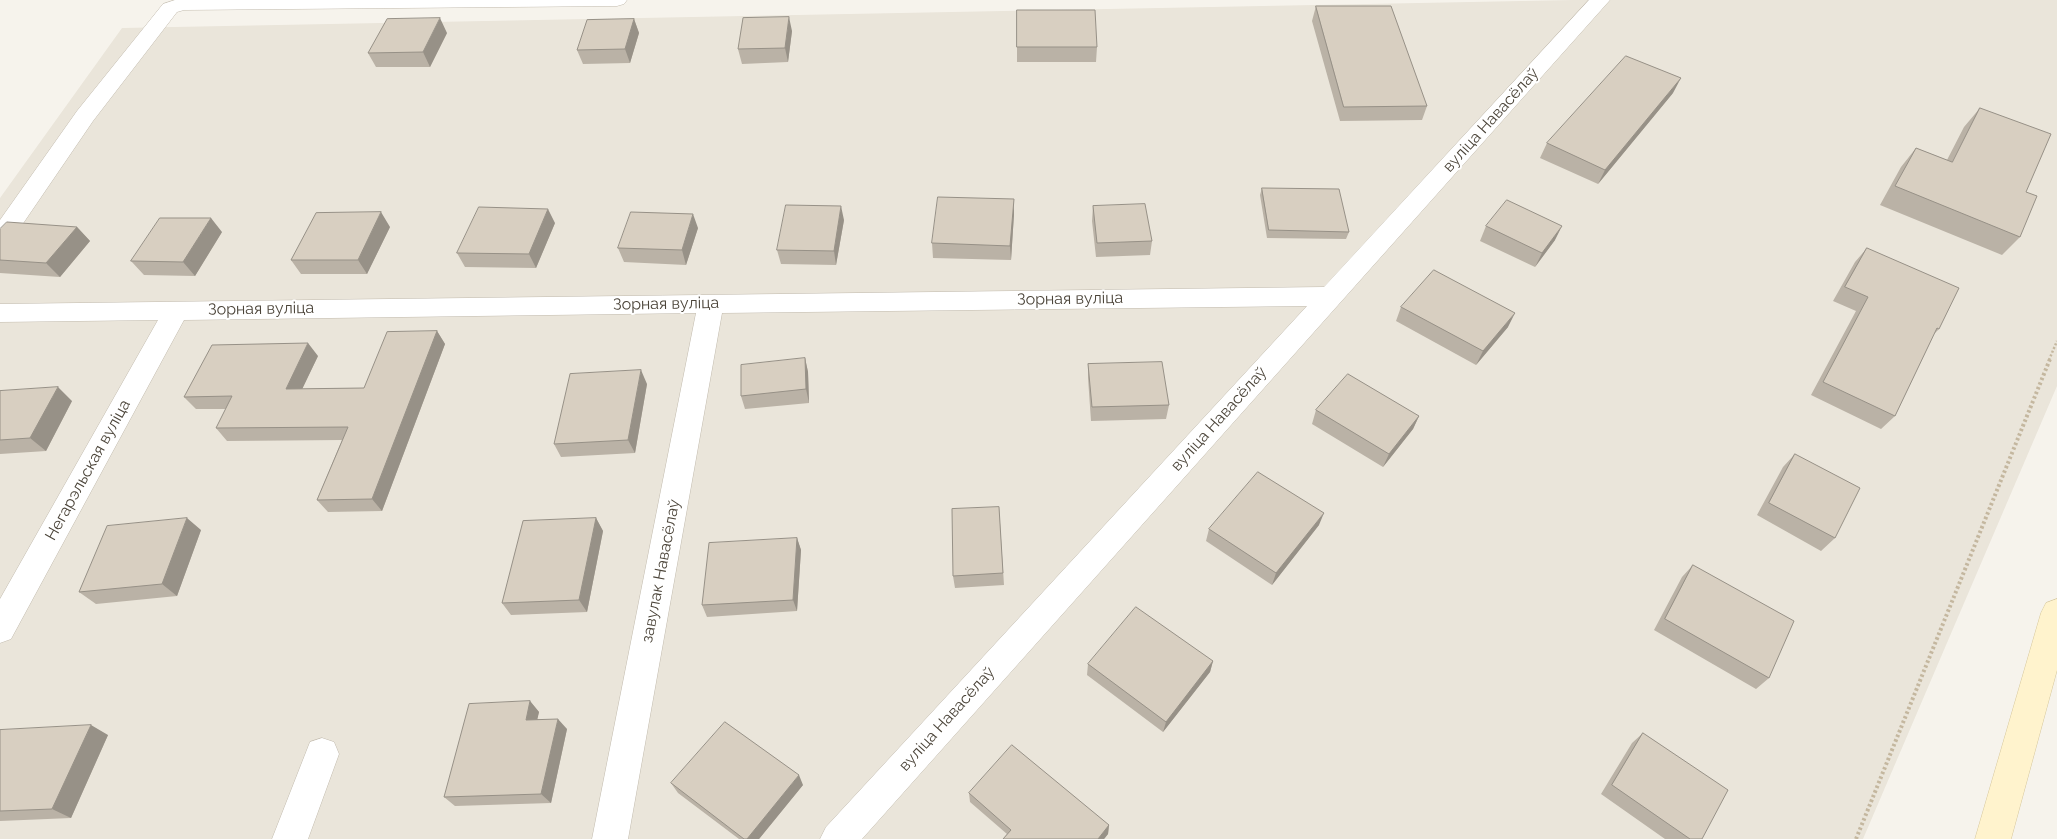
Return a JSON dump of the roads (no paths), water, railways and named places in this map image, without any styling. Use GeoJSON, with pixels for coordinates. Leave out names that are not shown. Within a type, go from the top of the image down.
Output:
{"type":"FeatureCollection","features":[{"type":"Feature","properties":{"kind":"main road"},"geometry":{"type":"LineString","coordinates":[[1993,839],[2057,613]]}},
{"type":"Feature","properties":{"kind":"street"},"geometry":{"type":"LineString","coordinates":[[0,238],[85,116],[170,8],[183,4],[617,0]]}},
{"type":"Feature","properties":{"kind":"street","name":"вуліца Навасёлаў"},"geometry":{"type":"LineString","coordinates":[[838,839],[1600,0]]}},
{"type":"Feature","properties":{"kind":"street","name":"Зорная вуліца"},"geometry":{"type":"LineString","coordinates":[[0,313],[1331,296]]}},
{"type":"Feature","properties":{"kind":"street","name":"завулак Навасёлаў"},"geometry":{"type":"LineString","coordinates":[[610,839],[712,304]]}},
{"type":"Feature","properties":{"kind":"street","name":"Негарэльская вуліца"},"geometry":{"type":"LineString","coordinates":[[0,629],[177,310]]}},
{"type":"Feature","properties":{"kind":"street"},"geometry":{"type":"LineString","coordinates":[[290,839],[322,754]]}}]}
